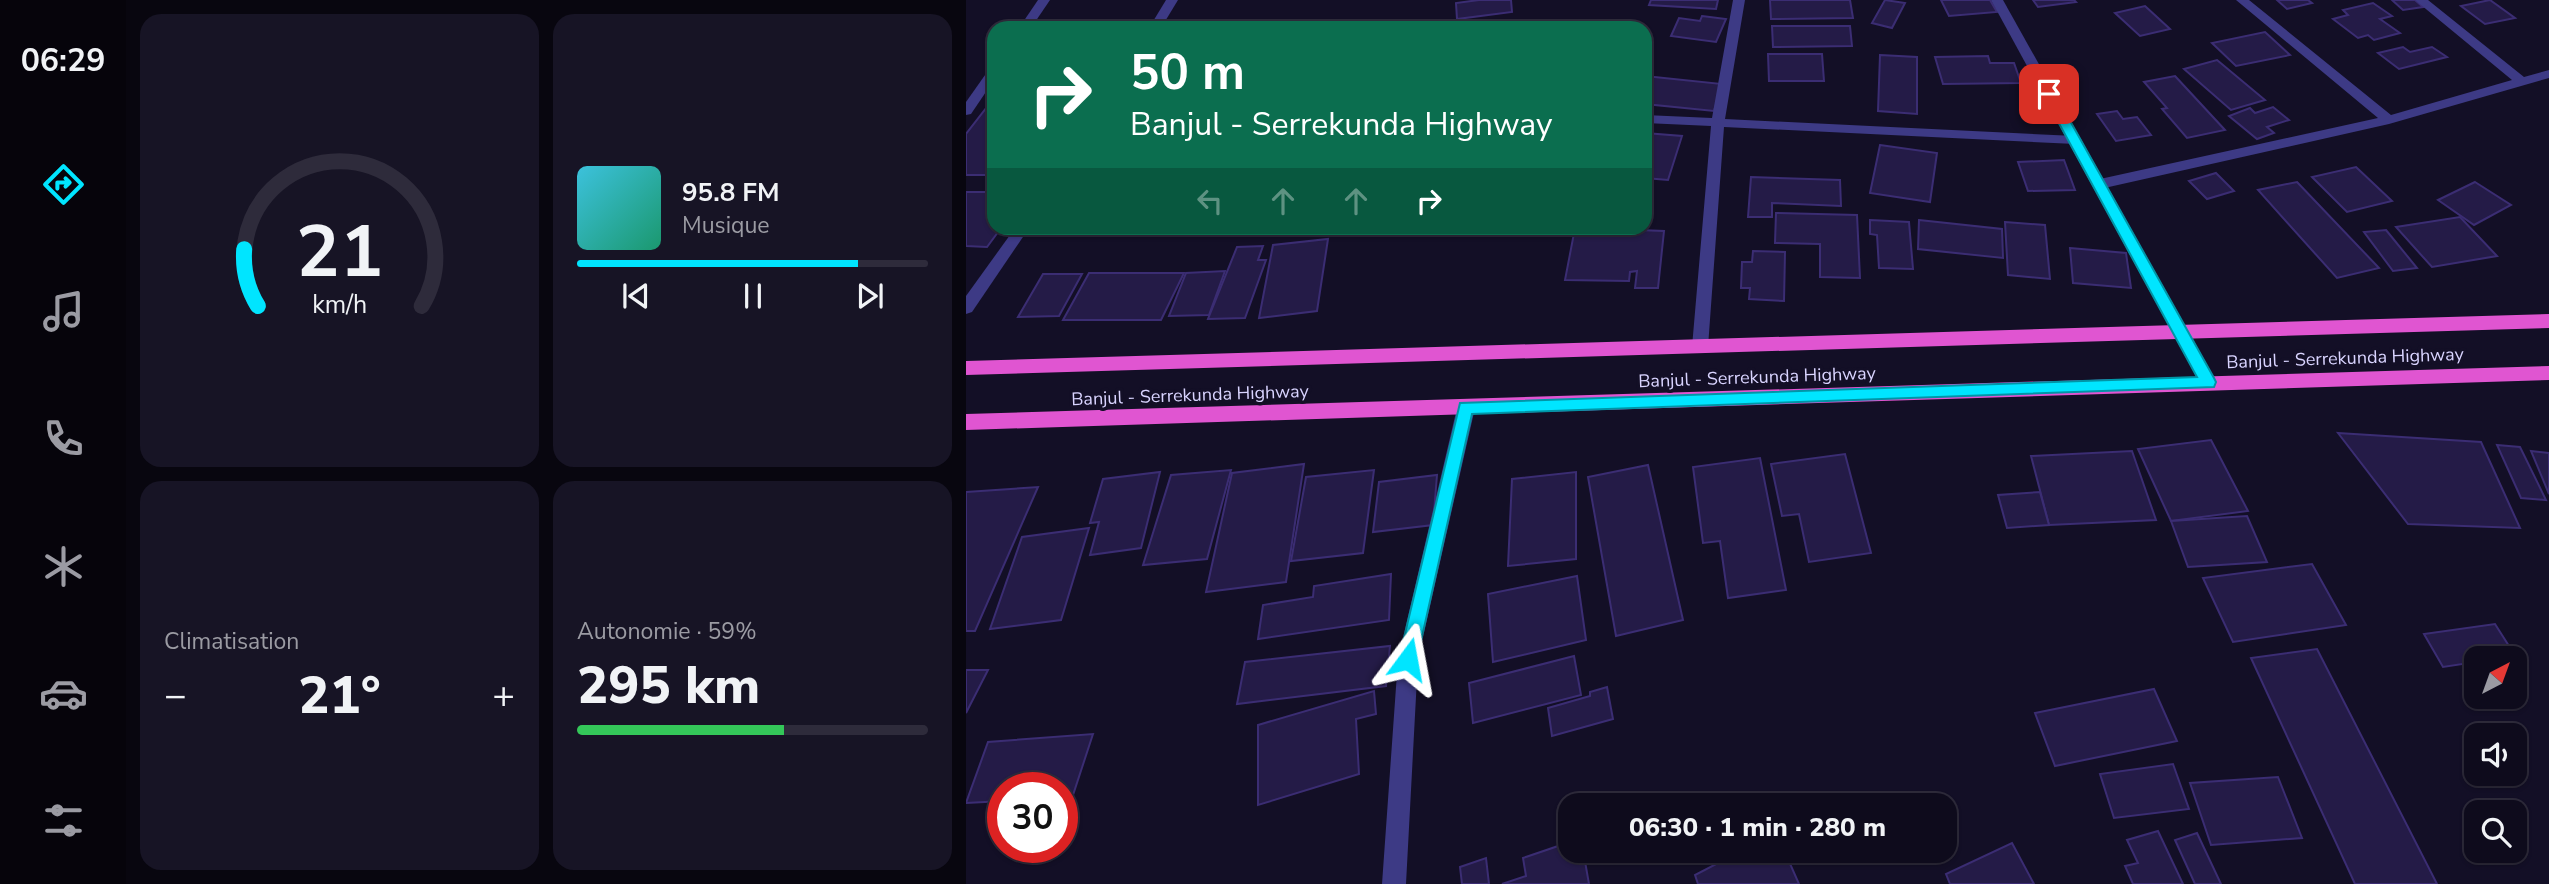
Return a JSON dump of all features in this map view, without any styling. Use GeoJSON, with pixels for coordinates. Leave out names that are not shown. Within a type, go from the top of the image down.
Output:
{"type":"FeatureCollection","features":[{"type":"Feature","properties":{"kind":"highway","name":"Banjul - Serrekunda Highway"},"geometry":{"type":"LineString","coordinates":[[966,368],[2549,321]]}},
{"type":"Feature","properties":{"kind":"highway","name":"Banjul - Serrekunda Highway"},"geometry":{"type":"LineString","coordinates":[[966,422],[2549,373]]}},
{"type":"Feature","properties":{"kind":"street"},"geometry":{"type":"LineString","coordinates":[[1030,21],[1044,0]]}},
{"type":"Feature","properties":{"kind":"street"},"geometry":{"type":"LineString","coordinates":[[1159,21],[1172,0]]}},
{"type":"Feature","properties":{"kind":"street"},"geometry":{"type":"LineString","coordinates":[[1700,347],[1718,124],[1739,0]]}},
{"type":"Feature","properties":{"kind":"street"},"geometry":{"type":"LineString","coordinates":[[1997,0],[2208,382]]}},
{"type":"Feature","properties":{"kind":"street"},"geometry":{"type":"LineString","coordinates":[[2242,0],[2389,120]]}},
{"type":"Feature","properties":{"kind":"street"},"geometry":{"type":"LineString","coordinates":[[2421,0],[2521,81]]}},
{"type":"Feature","properties":{"kind":"street"},"geometry":{"type":"LineString","coordinates":[[2100,184],[2389,120],[2549,74]]}},
{"type":"Feature","properties":{"kind":"street"},"geometry":{"type":"LineString","coordinates":[[966,111],[987,81]]}},
{"type":"Feature","properties":{"kind":"street"},"geometry":{"type":"LineString","coordinates":[[1652,119],[2075,141]]}},
{"type":"Feature","properties":{"kind":"street"},"geometry":{"type":"LineString","coordinates":[[966,309],[1017,235]]}},
{"type":"Feature","properties":{"kind":"street"},"geometry":{"type":"LineString","coordinates":[[1394,884],[1408,659],[1466,408]]}},
{"type":"Feature","properties":{"kind":"building"},"geometry":{"type":"Polygon","coordinates":[[[1511,0],[1512,12],[1457,19],[1456,3],[1511,0]]]}},
{"type":"Feature","properties":{"kind":"building"},"geometry":{"type":"Polygon","coordinates":[[[1651,0],[1718,0],[1716,9],[1649,5],[1651,0]]]}},
{"type":"Feature","properties":{"kind":"building"},"geometry":{"type":"Polygon","coordinates":[[[1770,0],[1850,0],[1853,18],[1771,19],[1770,0]]]}},
{"type":"Feature","properties":{"kind":"building"},"geometry":{"type":"Polygon","coordinates":[[[1885,0],[1905,3],[1892,28],[1872,23],[1885,0]]]}},
{"type":"Feature","properties":{"kind":"building"},"geometry":{"type":"Polygon","coordinates":[[[1941,0],[1990,0],[1997,12],[1949,16],[1941,0]]]}},
{"type":"Feature","properties":{"kind":"building"},"geometry":{"type":"Polygon","coordinates":[[[2033,0],[2074,0],[2076,2],[2038,7],[2033,0]]]}},
{"type":"Feature","properties":{"kind":"building"},"geometry":{"type":"Polygon","coordinates":[[[2277,0],[2308,0],[2312,3],[2287,9],[2277,0]]]}},
{"type":"Feature","properties":{"kind":"building"},"geometry":{"type":"Polygon","coordinates":[[[2392,0],[2415,0],[2423,7],[2403,10],[2392,0]]]}},
{"type":"Feature","properties":{"kind":"building"},"geometry":{"type":"Polygon","coordinates":[[[2490,0],[2515,18],[2485,24],[2461,6],[2490,0]]]}},
{"type":"Feature","properties":{"kind":"building"},"geometry":{"type":"Polygon","coordinates":[[[2373,3],[2392,16],[2380,19],[2400,33],[2374,40],[2368,35],[2358,38],[2333,19],[2348,15],[2343,10],[2373,3]]]}},
{"type":"Feature","properties":{"kind":"building"},"geometry":{"type":"Polygon","coordinates":[[[2145,6],[2170,29],[2140,36],[2115,13],[2145,6]]]}},
{"type":"Feature","properties":{"kind":"building"},"geometry":{"type":"Polygon","coordinates":[[[1702,16],[1726,19],[1716,42],[1671,36],[1679,18],[1700,21],[1702,16]]]}},
{"type":"Feature","properties":{"kind":"building"},"geometry":{"type":"Polygon","coordinates":[[[1772,26],[1850,26],[1852,46],[1773,47],[1772,26]]]}},
{"type":"Feature","properties":{"kind":"building"},"geometry":{"type":"Polygon","coordinates":[[[2265,32],[2290,55],[2236,66],[2212,43],[2265,32]]]}},
{"type":"Feature","properties":{"kind":"building"},"geometry":{"type":"Polygon","coordinates":[[[2403,47],[2410,52],[2432,47],[2447,57],[2399,69],[2378,53],[2403,47]]]}},
{"type":"Feature","properties":{"kind":"building"},"geometry":{"type":"Polygon","coordinates":[[[1768,54],[1822,54],[1824,81],[1769,81],[1768,54]]]}},
{"type":"Feature","properties":{"kind":"building"},"geometry":{"type":"Polygon","coordinates":[[[1880,55],[1917,57],[1917,114],[1878,111],[1880,55]]]}},
{"type":"Feature","properties":{"kind":"building"},"geometry":{"type":"Polygon","coordinates":[[[1988,56],[1990,63],[2014,63],[2021,83],[1943,84],[1935,57],[1988,56]]]}},
{"type":"Feature","properties":{"kind":"building"},"geometry":{"type":"Polygon","coordinates":[[[2217,60],[2265,100],[2231,110],[2184,69],[2217,60]]]}},
{"type":"Feature","properties":{"kind":"building"},"geometry":{"type":"Polygon","coordinates":[[[2175,76],[2225,130],[2187,138],[2162,109],[2167,108],[2144,82],[2175,76]]]}},
{"type":"Feature","properties":{"kind":"building"},"geometry":{"type":"Polygon","coordinates":[[[1652,77],[1722,84],[1714,111],[1652,105],[1652,77]]]}},
{"type":"Feature","properties":{"kind":"building"},"geometry":{"type":"Polygon","coordinates":[[[987,107],[987,175],[966,175],[966,134],[987,107]]]}},
{"type":"Feature","properties":{"kind":"building"},"geometry":{"type":"Polygon","coordinates":[[[2273,107],[2289,120],[2267,127],[2274,133],[2257,139],[2229,116],[2250,108],[2255,113],[2273,107]]]}},
{"type":"Feature","properties":{"kind":"building"},"geometry":{"type":"Polygon","coordinates":[[[2117,111],[2123,119],[2137,117],[2151,135],[2116,141],[2097,114],[2117,111]]]}},
{"type":"Feature","properties":{"kind":"building"},"geometry":{"type":"Polygon","coordinates":[[[1652,134],[1682,136],[1668,180],[1652,179],[1652,134]]]}},
{"type":"Feature","properties":{"kind":"building"},"geometry":{"type":"Polygon","coordinates":[[[1880,145],[1937,153],[1930,202],[1870,193],[1880,145]]]}},
{"type":"Feature","properties":{"kind":"building"},"geometry":{"type":"Polygon","coordinates":[[[2064,160],[2075,190],[2028,191],[2018,162],[2064,160]]]}},
{"type":"Feature","properties":{"kind":"building"},"geometry":{"type":"Polygon","coordinates":[[[2356,167],[2392,201],[2347,212],[2312,177],[2356,167]]]}},
{"type":"Feature","properties":{"kind":"building"},"geometry":{"type":"Polygon","coordinates":[[[2216,173],[2234,191],[2207,199],[2189,181],[2216,173]]]}},
{"type":"Feature","properties":{"kind":"building"},"geometry":{"type":"Polygon","coordinates":[[[1751,177],[1840,180],[1841,206],[1772,203],[1772,217],[1748,217],[1751,177]]]}},
{"type":"Feature","properties":{"kind":"building"},"geometry":{"type":"Polygon","coordinates":[[[2297,182],[2379,268],[2337,278],[2258,190],[2297,182]]]}},
{"type":"Feature","properties":{"kind":"building"},"geometry":{"type":"Polygon","coordinates":[[[2475,182],[2511,205],[2474,225],[2438,200],[2475,182]]]}},
{"type":"Feature","properties":{"kind":"building"},"geometry":{"type":"Polygon","coordinates":[[[966,192],[987,192],[987,235],[996,235],[987,247],[966,246],[966,192]]]}},
{"type":"Feature","properties":{"kind":"building"},"geometry":{"type":"Polygon","coordinates":[[[1776,213],[1857,215],[1860,278],[1820,277],[1820,244],[1775,243],[1776,213]]]}},
{"type":"Feature","properties":{"kind":"building"},"geometry":{"type":"Polygon","coordinates":[[[2460,217],[2497,256],[2432,267],[2396,227],[2460,217]]]}},
{"type":"Feature","properties":{"kind":"building"},"geometry":{"type":"Polygon","coordinates":[[[1870,220],[1909,222],[1913,269],[1879,268],[1877,235],[1870,234],[1870,220]]]}},
{"type":"Feature","properties":{"kind":"building"},"geometry":{"type":"Polygon","coordinates":[[[1919,220],[2002,229],[2003,258],[1918,249],[1919,220]]]}},
{"type":"Feature","properties":{"kind":"building"},"geometry":{"type":"Polygon","coordinates":[[[2005,222],[2045,225],[2050,279],[2008,275],[2005,222]]]}},
{"type":"Feature","properties":{"kind":"building"},"geometry":{"type":"Polygon","coordinates":[[[2386,230],[2417,268],[2393,271],[2364,232],[2386,230]]]}},
{"type":"Feature","properties":{"kind":"building"},"geometry":{"type":"Polygon","coordinates":[[[1652,231],[1664,231],[1658,288],[1635,288],[1637,271],[1630,272],[1629,281],[1565,280],[1574,235],[1652,235],[1652,231]]]}},
{"type":"Feature","properties":{"kind":"building"},"geometry":{"type":"Polygon","coordinates":[[[1328,239],[1317,311],[1259,318],[1273,245],[1328,239]]]}},
{"type":"Feature","properties":{"kind":"building"},"geometry":{"type":"Polygon","coordinates":[[[1263,246],[1258,260],[1266,260],[1245,318],[1208,319],[1237,247],[1263,246]]]}},
{"type":"Feature","properties":{"kind":"building"},"geometry":{"type":"Polygon","coordinates":[[[2070,248],[2126,253],[2131,288],[2073,283],[2070,248]]]}},
{"type":"Feature","properties":{"kind":"building"},"geometry":{"type":"Polygon","coordinates":[[[1753,251],[1785,252],[1784,301],[1749,299],[1750,288],[1741,288],[1742,262],[1752,262],[1753,251]]]}},
{"type":"Feature","properties":{"kind":"building"},"geometry":{"type":"Polygon","coordinates":[[[1225,271],[1209,315],[1169,316],[1186,273],[1225,271]]]}},
{"type":"Feature","properties":{"kind":"building"},"geometry":{"type":"Polygon","coordinates":[[[1089,273],[1184,273],[1161,320],[1063,320],[1089,273]]]}},
{"type":"Feature","properties":{"kind":"building"},"geometry":{"type":"Polygon","coordinates":[[[1043,274],[1082,274],[1059,316],[1018,317],[1043,274]]]}},
{"type":"Feature","properties":{"kind":"building"},"geometry":{"type":"Polygon","coordinates":[[[2338,433],[2481,442],[2520,528],[2408,524],[2338,433]]]}},
{"type":"Feature","properties":{"kind":"building"},"geometry":{"type":"Polygon","coordinates":[[[2211,440],[2248,511],[2171,521],[2138,449],[2211,440]]]}},
{"type":"Feature","properties":{"kind":"building"},"geometry":{"type":"Polygon","coordinates":[[[2497,445],[2520,447],[2546,500],[2521,498],[2497,445]]]}},
{"type":"Feature","properties":{"kind":"building"},"geometry":{"type":"Polygon","coordinates":[[[2132,451],[2156,520],[2049,525],[2031,456],[2132,451]]]}},
{"type":"Feature","properties":{"kind":"building"},"geometry":{"type":"Polygon","coordinates":[[[2531,451],[2549,453],[2549,494],[2531,451]]]}},
{"type":"Feature","properties":{"kind":"building"},"geometry":{"type":"Polygon","coordinates":[[[1845,454],[1871,553],[1809,562],[1799,514],[1782,516],[1771,464],[1845,454]]]}},
{"type":"Feature","properties":{"kind":"building"},"geometry":{"type":"Polygon","coordinates":[[[1760,458],[1786,590],[1728,598],[1720,541],[1703,543],[1693,467],[1760,458]]]}},
{"type":"Feature","properties":{"kind":"building"},"geometry":{"type":"Polygon","coordinates":[[[1304,464],[1286,582],[1206,592],[1232,473],[1304,464]]]}},
{"type":"Feature","properties":{"kind":"building"},"geometry":{"type":"Polygon","coordinates":[[[1648,465],[1683,620],[1616,636],[1588,477],[1648,465]]]}},
{"type":"Feature","properties":{"kind":"building"},"geometry":{"type":"Polygon","coordinates":[[[1231,470],[1207,559],[1143,565],[1171,475],[1231,470]]]}},
{"type":"Feature","properties":{"kind":"building"},"geometry":{"type":"Polygon","coordinates":[[[1374,470],[1363,553],[1291,561],[1306,477],[1374,470]]]}},
{"type":"Feature","properties":{"kind":"building"},"geometry":{"type":"Polygon","coordinates":[[[1160,472],[1141,548],[1090,555],[1099,522],[1090,523],[1103,479],[1160,472]]]}},
{"type":"Feature","properties":{"kind":"building"},"geometry":{"type":"Polygon","coordinates":[[[1576,472],[1576,559],[1508,566],[1512,479],[1576,472]]]}},
{"type":"Feature","properties":{"kind":"building"},"geometry":{"type":"Polygon","coordinates":[[[1437,475],[1433,525],[1373,532],[1379,482],[1437,475]]]}},
{"type":"Feature","properties":{"kind":"building"},"geometry":{"type":"Polygon","coordinates":[[[1038,487],[975,631],[966,631],[966,492],[1038,487]]]}},
{"type":"Feature","properties":{"kind":"building"},"geometry":{"type":"Polygon","coordinates":[[[2040,492],[2049,525],[2007,528],[1998,495],[2040,492]]]}},
{"type":"Feature","properties":{"kind":"building"},"geometry":{"type":"Polygon","coordinates":[[[2247,516],[2267,562],[2188,567],[2171,521],[2247,516]]]}},
{"type":"Feature","properties":{"kind":"building"},"geometry":{"type":"Polygon","coordinates":[[[1089,528],[1061,620],[990,629],[1022,537],[1089,528]]]}},
{"type":"Feature","properties":{"kind":"building"},"geometry":{"type":"Polygon","coordinates":[[[2312,564],[2346,625],[2233,642],[2203,578],[2312,564]]]}},
{"type":"Feature","properties":{"kind":"building"},"geometry":{"type":"Polygon","coordinates":[[[1391,574],[1389,620],[1258,639],[1263,605],[1313,597],[1314,586],[1391,574]]]}},
{"type":"Feature","properties":{"kind":"building"},"geometry":{"type":"Polygon","coordinates":[[[1577,576],[1586,640],[1493,662],[1488,594],[1577,576]]]}},
{"type":"Feature","properties":{"kind":"building"},"geometry":{"type":"Polygon","coordinates":[[[2495,624],[2509,646],[2464,646],[2464,664],[2443,667],[2424,634],[2495,624]]]}},
{"type":"Feature","properties":{"kind":"building"},"geometry":{"type":"Polygon","coordinates":[[[1390,646],[1386,686],[1237,704],[1245,662],[1390,646]]]}},
{"type":"Feature","properties":{"kind":"building"},"geometry":{"type":"Polygon","coordinates":[[[2317,649],[2437,884],[2355,884],[2251,658],[2317,649]]]}},
{"type":"Feature","properties":{"kind":"building"},"geometry":{"type":"Polygon","coordinates":[[[1574,656],[1581,695],[1473,723],[1469,683],[1574,656]]]}},
{"type":"Feature","properties":{"kind":"building"},"geometry":{"type":"Polygon","coordinates":[[[966,670],[988,670],[966,713],[966,670]]]}},
{"type":"Feature","properties":{"kind":"building"},"geometry":{"type":"Polygon","coordinates":[[[1607,687],[1613,719],[1552,736],[1548,708],[1590,696],[1590,692],[1607,687]]]}},
{"type":"Feature","properties":{"kind":"building"},"geometry":{"type":"Polygon","coordinates":[[[2154,689],[2177,741],[2055,766],[2035,713],[2154,689]]]}},
{"type":"Feature","properties":{"kind":"building"},"geometry":{"type":"Polygon","coordinates":[[[1374,691],[1376,714],[1356,719],[1359,774],[1258,805],[1258,725],[1374,691]]]}},
{"type":"Feature","properties":{"kind":"building"},"geometry":{"type":"Polygon","coordinates":[[[1093,734],[1078,780],[1078,772],[987,772],[987,802],[966,803],[988,742],[1093,734]]]}},
{"type":"Feature","properties":{"kind":"building"},"geometry":{"type":"Polygon","coordinates":[[[2173,764],[2189,809],[2114,818],[2100,774],[2173,764]]]}},
{"type":"Feature","properties":{"kind":"building"},"geometry":{"type":"Polygon","coordinates":[[[2278,777],[2302,838],[2211,845],[2190,783],[2278,777]]]}},
{"type":"Feature","properties":{"kind":"building"},"geometry":{"type":"Polygon","coordinates":[[[2158,831],[2183,884],[2133,884],[2125,866],[2138,863],[2127,840],[2158,831]]]}},
{"type":"Feature","properties":{"kind":"building"},"geometry":{"type":"Polygon","coordinates":[[[2197,833],[2221,884],[2195,884],[2175,840],[2197,833]]]}},
{"type":"Feature","properties":{"kind":"building"},"geometry":{"type":"Polygon","coordinates":[[[2012,843],[2034,884],[1950,884],[1946,874],[2012,843]]]}},
{"type":"Feature","properties":{"kind":"building"},"geometry":{"type":"Polygon","coordinates":[[[1558,846],[1558,863],[1585,863],[1589,884],[1502,884],[1526,876],[1523,858],[1558,846]]]}},
{"type":"Feature","properties":{"kind":"building"},"geometry":{"type":"Polygon","coordinates":[[[1486,858],[1489,884],[1462,884],[1460,867],[1486,858]]]}},
{"type":"Feature","properties":{"kind":"building"},"geometry":{"type":"Polygon","coordinates":[[[1718,863],[1790,863],[1799,884],[1698,884],[1695,875],[1718,863]]]}},
{"type":"Feature","properties":{"kind":"route"},"geometry":{"type":"LineString","coordinates":[[1408,659],[1466,408],[2208,382],[2049,94]]}}]}
